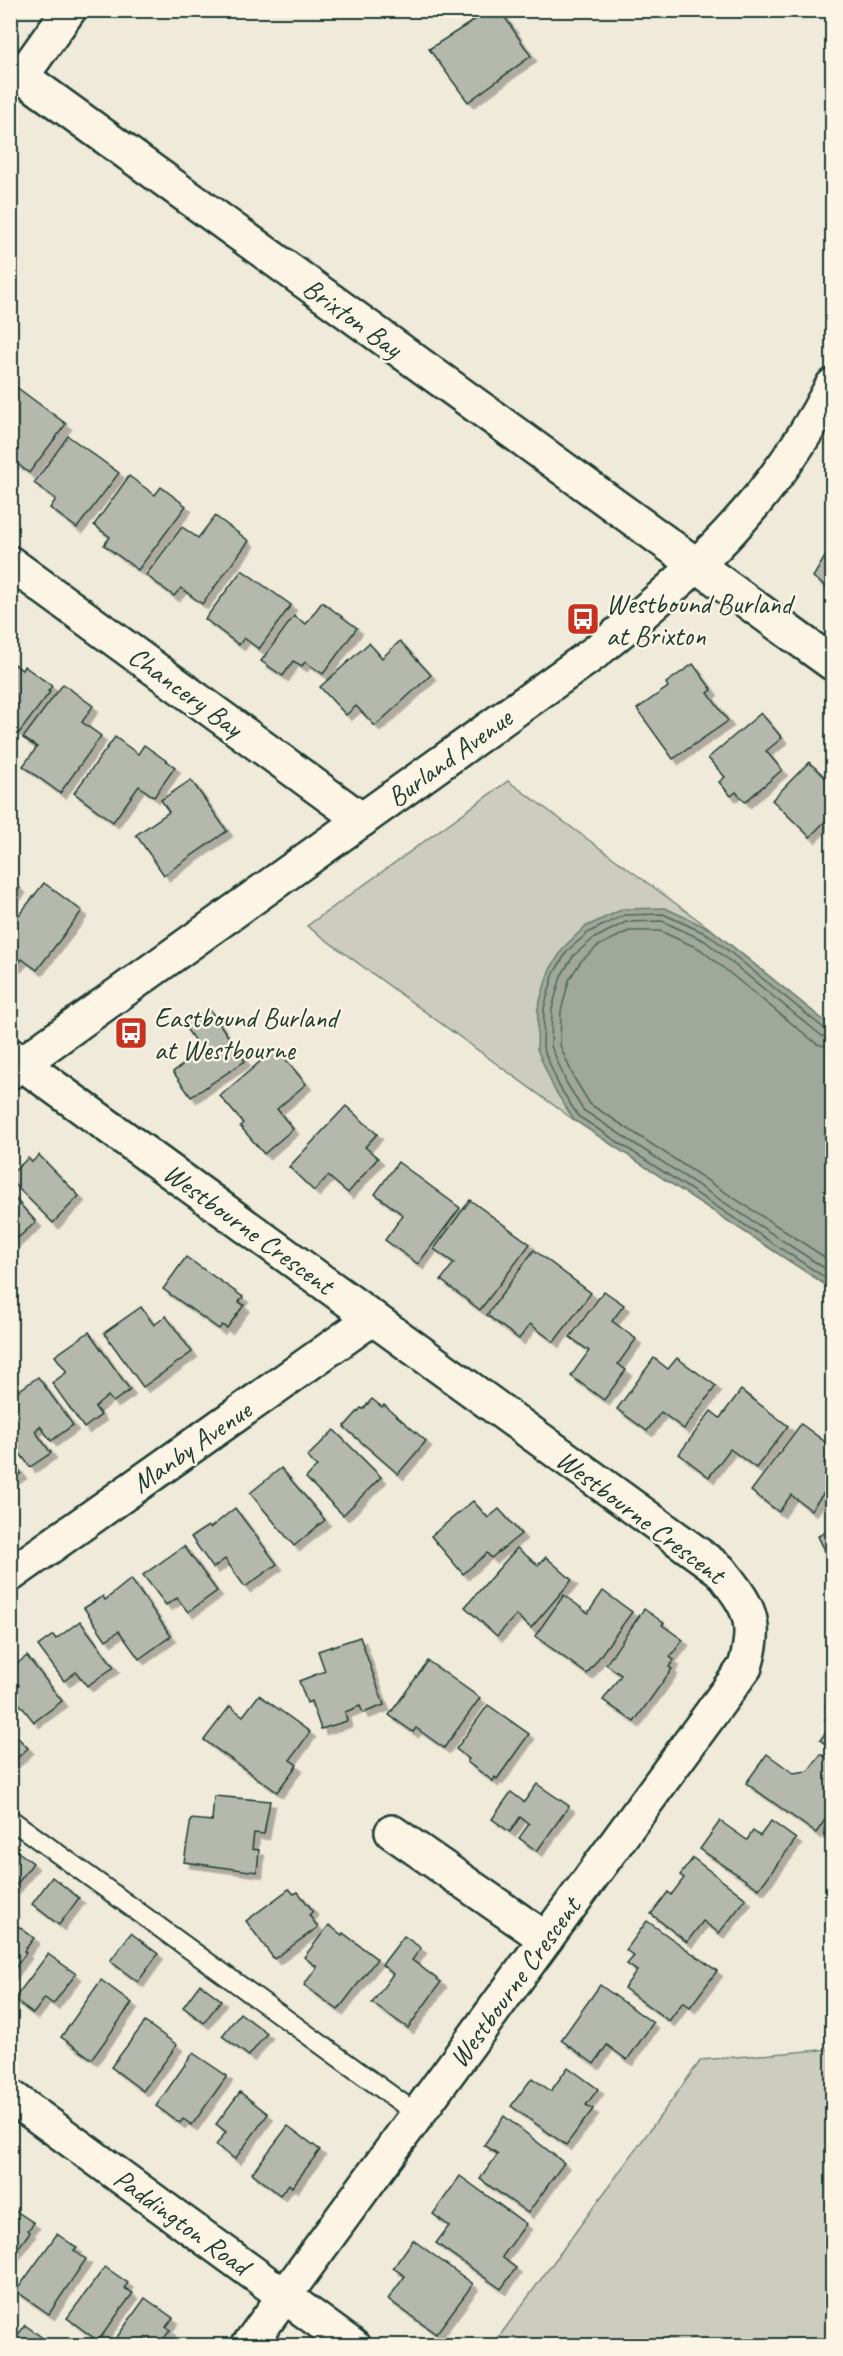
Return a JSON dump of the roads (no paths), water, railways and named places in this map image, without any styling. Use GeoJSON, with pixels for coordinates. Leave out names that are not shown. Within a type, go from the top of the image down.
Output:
{"type":"FeatureCollection","features":[{"type":"Feature","properties":{"kind":"street"},"geometry":{"type":"LineString","coordinates":[[16,72],[69,10]]}},
{"type":"Feature","properties":{"kind":"street","name":"Brixton Bay"},"geometry":{"type":"LineString","coordinates":[[16,72],[832,663]]}},
{"type":"Feature","properties":{"kind":"street","name":"Burland Avenue"},"geometry":{"type":"LineString","coordinates":[[15,1064],[593,654],[663,598],[727,536],[781,472],[832,386]]}},
{"type":"Feature","properties":{"kind":"street","name":"Chancery Bay"},"geometry":{"type":"LineString","coordinates":[[10,563],[362,820]]}},
{"type":"Feature","properties":{"kind":"street","name":"Westbourne Crescent"},"geometry":{"type":"LineString","coordinates":[[15,1064],[373,1318],[720,1570],[742,1599],[752,1623],[751,1647],[745,1667],[248,2346]]}},
{"type":"Feature","properties":{"kind":"street","name":"Manby Avenue"},"geometry":{"type":"LineString","coordinates":[[10,1575],[373,1318]]}},
{"type":"Feature","properties":{"kind":"street"},"geometry":{"type":"LineString","coordinates":[[392,1832],[546,1939]]}},
{"type":"Feature","properties":{"kind":"street","name":"Paddington Road"},"geometry":{"type":"LineString","coordinates":[[10,2096],[353,2346]]}},
{"type":"Feature","properties":{"kind":"lane"},"geometry":{"type":"LineString","coordinates":[[10,1819],[417,2114]]}},
{"type":"Feature","properties":{"kind":"water"},"geometry":{"type":"Polygon","coordinates":[[[665,908],[712,930],[832,1027],[832,1289],[574,1120],[554,1089],[537,1049],[538,1007],[549,971],[564,947],[585,927],[623,909],[665,908]]]}},
{"type":"Feature","properties":{"kind":"place","name":"Westbound Burland at Brixton"},"geometry":{"type":"Point","coordinates":[583,619]}},
{"type":"Feature","properties":{"kind":"place","name":"Eastbound Burland at Westbourne"},"geometry":{"type":"Point","coordinates":[131,1033]}}]}
